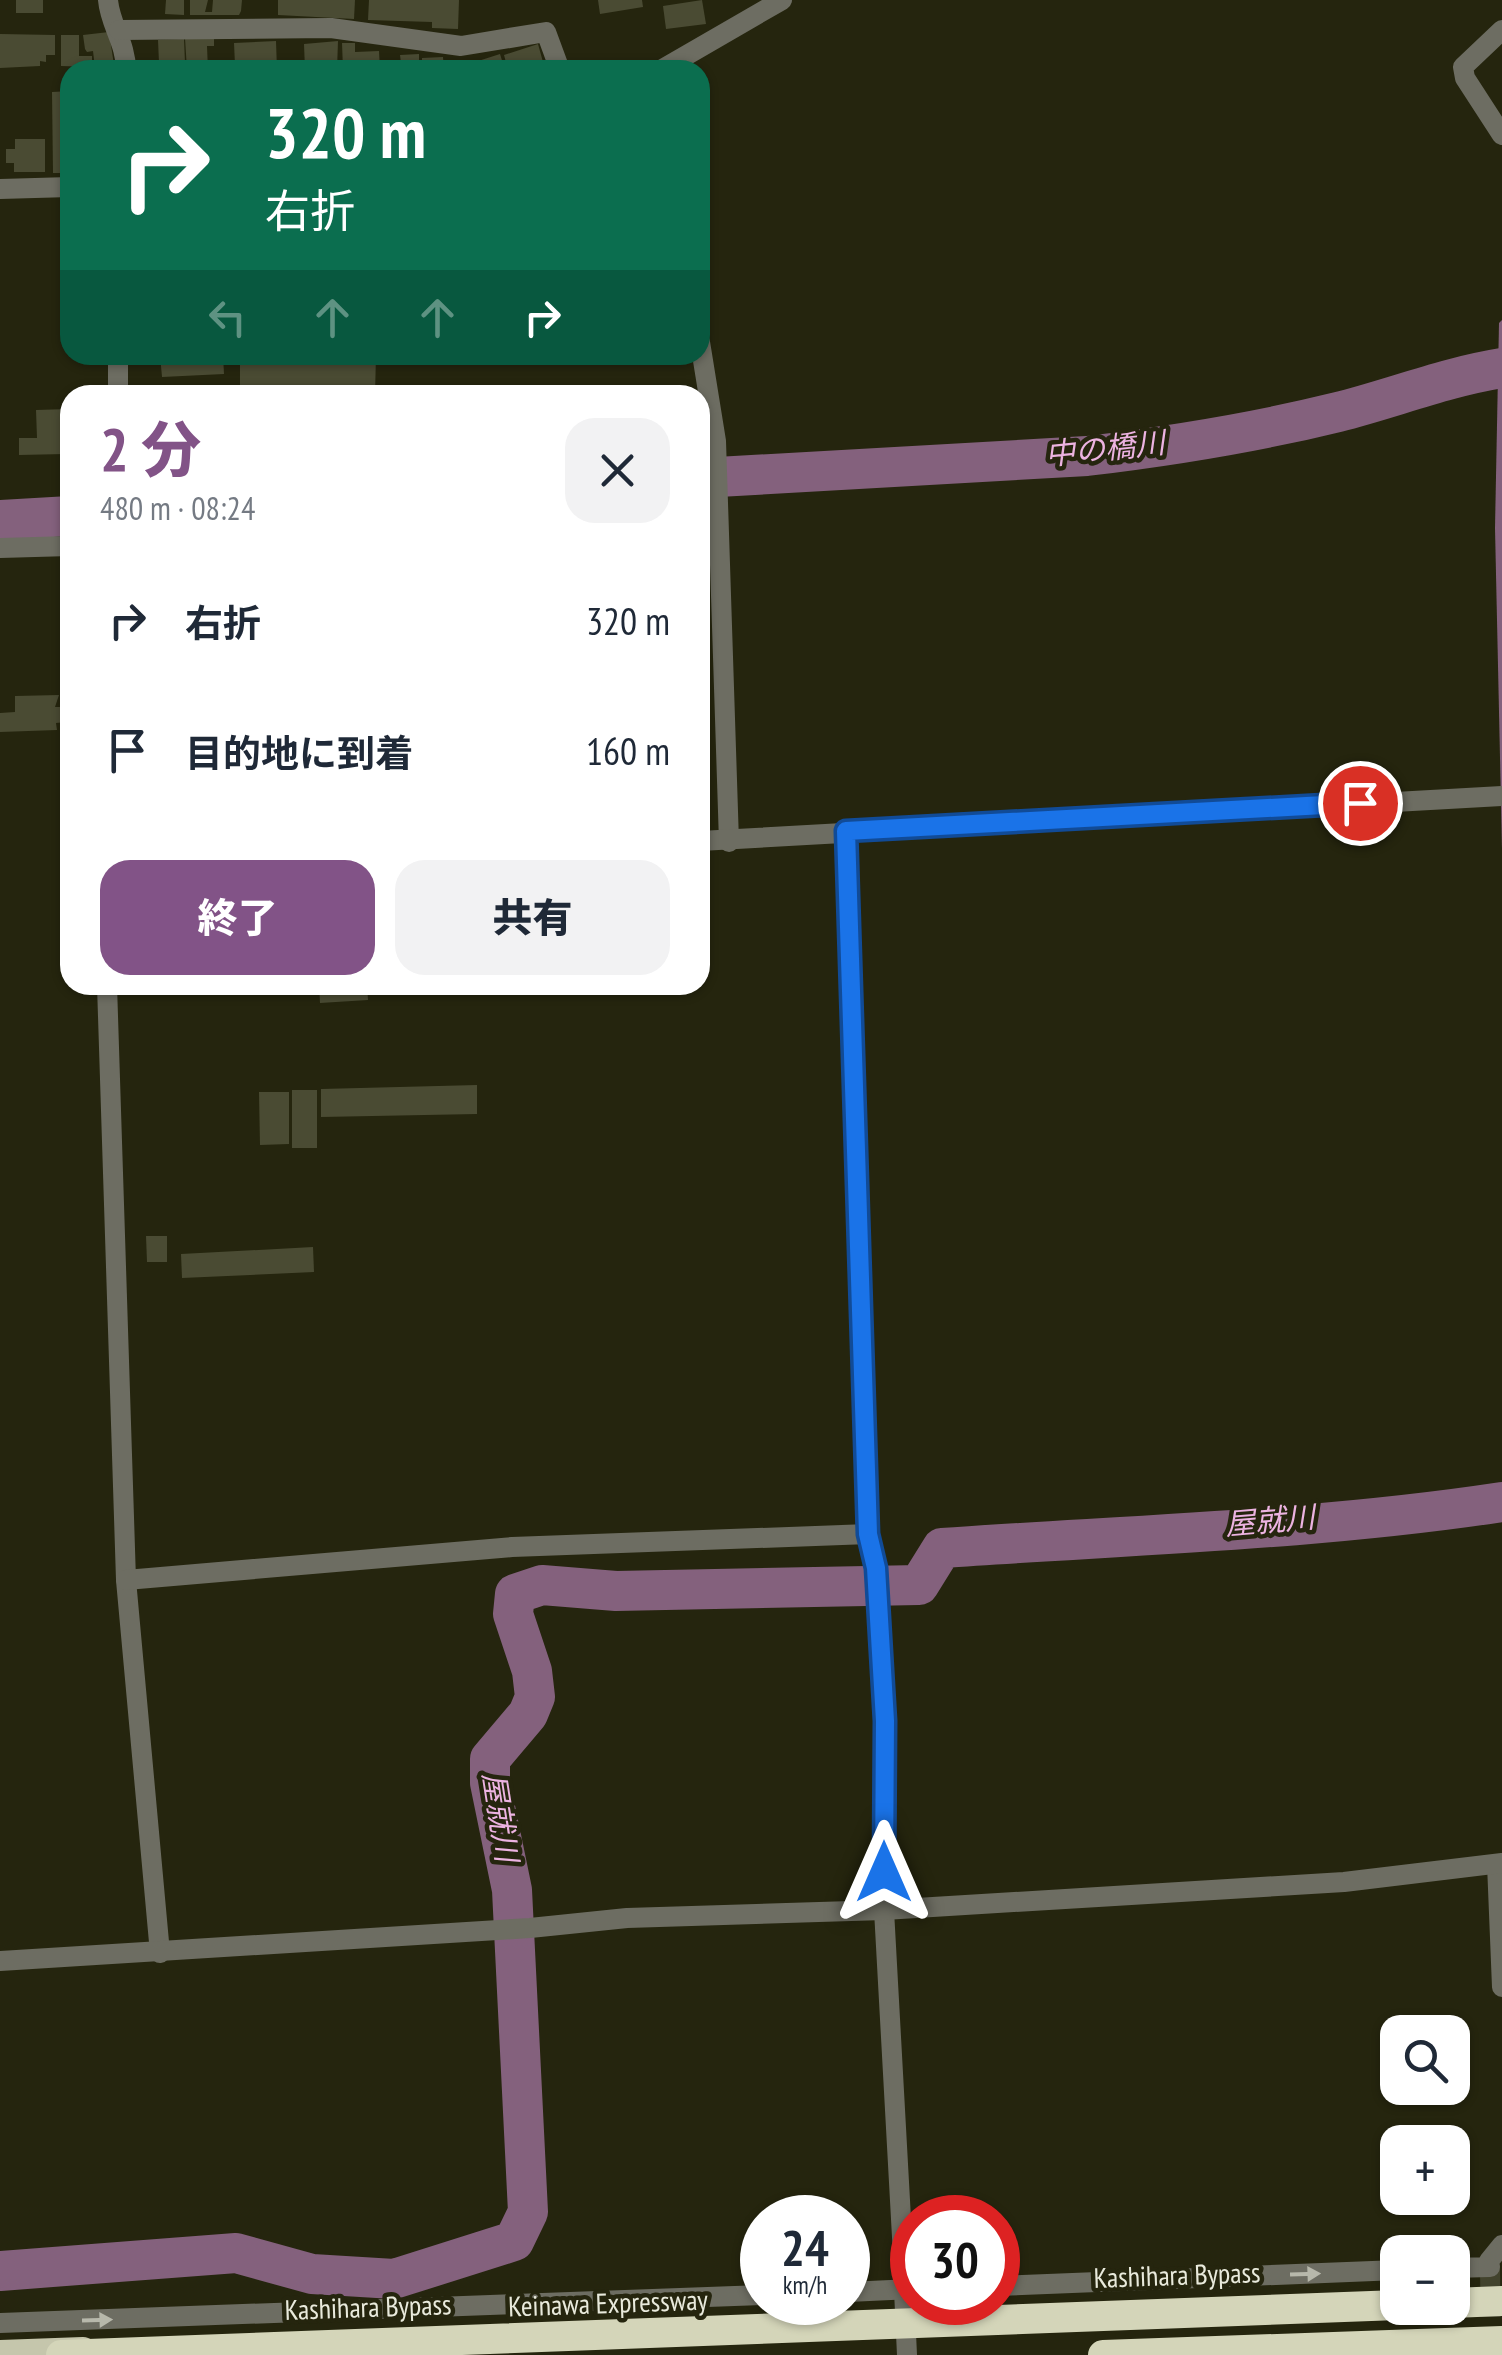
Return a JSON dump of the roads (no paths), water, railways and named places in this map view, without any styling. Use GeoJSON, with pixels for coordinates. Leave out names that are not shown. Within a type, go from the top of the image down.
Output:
{"type":"FeatureCollection","features":[{"type":"Feature","properties":{"kind":"highway","name":"Kashihara Bypass"},"geometry":{"type":"LineString","coordinates":[[0,2354],[890,2293]]}},
{"type":"Feature","properties":{"kind":"highway","name":"Kashihara Bypass"},"geometry":{"type":"LineString","coordinates":[[1020,2294],[1380,2302]]}},
{"type":"Feature","properties":{"kind":"highway"},"geometry":{"type":"LineString","coordinates":[[1470,2299],[1502,2298]]}},
{"type":"Feature","properties":{"kind":"highway","name":"Keinawa Expressway"},"geometry":{"type":"LineString","coordinates":[[61,2355],[1380,2303]]}},
{"type":"Feature","properties":{"kind":"highway"},"geometry":{"type":"LineString","coordinates":[[1103,2355],[1502,2343]]}},
{"type":"Feature","properties":{"kind":"highway"},"geometry":{"type":"LineString","coordinates":[[1243,2355],[1502,2343]]}},
{"type":"Feature","properties":{"kind":"street"},"geometry":{"type":"LineString","coordinates":[[108,0],[126,60]]}},
{"type":"Feature","properties":{"kind":"street"},"geometry":{"type":"LineString","coordinates":[[678,60],[782,0]]}},
{"type":"Feature","properties":{"kind":"street"},"geometry":{"type":"LineString","coordinates":[[119,30],[331,28],[461,46],[546,32],[556,60]]}},
{"type":"Feature","properties":{"kind":"street"},"geometry":{"type":"LineString","coordinates":[[1502,30],[1463,67],[1464,78],[1502,136]]}},
{"type":"Feature","properties":{"kind":"street"},"geometry":{"type":"LineString","coordinates":[[0,189],[60,186]]}},
{"type":"Feature","properties":{"kind":"street"},"geometry":{"type":"LineString","coordinates":[[710,404],[716,441],[730,842]]}},
{"type":"Feature","properties":{"kind":"street"},"geometry":{"type":"LineString","coordinates":[[0,548],[60,546]]}},
{"type":"Feature","properties":{"kind":"street"},"geometry":{"type":"LineString","coordinates":[[710,841],[1502,796]]}},
{"type":"Feature","properties":{"kind":"street"},"geometry":{"type":"LineString","coordinates":[[846,831],[868,1534],[876,1568],[885,1721],[884,1910],[901,2195]]}},
{"type":"Feature","properties":{"kind":"street"},"geometry":{"type":"LineString","coordinates":[[107,995],[126,1580],[160,1953]]}},
{"type":"Feature","properties":{"kind":"street"},"geometry":{"type":"LineString","coordinates":[[126,1580],[512,1547],[868,1534]]}},
{"type":"Feature","properties":{"kind":"street"},"geometry":{"type":"LineString","coordinates":[[0,1961],[530,1928],[627,1918],[884,1910],[1344,1882],[1499,1864],[1502,1988]]}},
{"type":"Feature","properties":{"kind":"street"},"geometry":{"type":"LineString","coordinates":[[1470,2267],[1490,2266],[1490,2260],[1502,2246]]}},
{"type":"Feature","properties":{"kind":"street"},"geometry":{"type":"LineString","coordinates":[[1020,2285],[1380,2271]]}},
{"type":"Feature","properties":{"kind":"street"},"geometry":{"type":"LineString","coordinates":[[0,2323],[740,2296]]}},
{"type":"Feature","properties":{"kind":"street"},"geometry":{"type":"LineString","coordinates":[[907,2325],[907,2355]]}},
{"type":"Feature","properties":{"kind":"waterway","name":"中の橋川"},"geometry":{"type":"LineString","coordinates":[[710,477],[1087,456],[1150,448],[1307,419],[1502,368]]}},
{"type":"Feature","properties":{"kind":"waterway","name":"中の橋川"},"geometry":{"type":"LineString","coordinates":[[0,520],[60,517]]}},
{"type":"Feature","properties":{"kind":"waterway","name":"屋就川"},"geometry":{"type":"LineString","coordinates":[[0,2271],[236,2253],[312,2274],[394,2279],[514,2241],[528,2212],[512,1890],[490,1783],[490,1759],[528,1714],[535,1697],[532,1671],[513,1614],[515,1594],[542,1585],[616,1591],[919,1585],[942,1548],[1293,1525],[1502,1502]]}},
{"type":"Feature","properties":{"kind":"tunnel"},"geometry":{"type":"LineString","coordinates":[[1490,2267],[1491,2350]]}}]}
